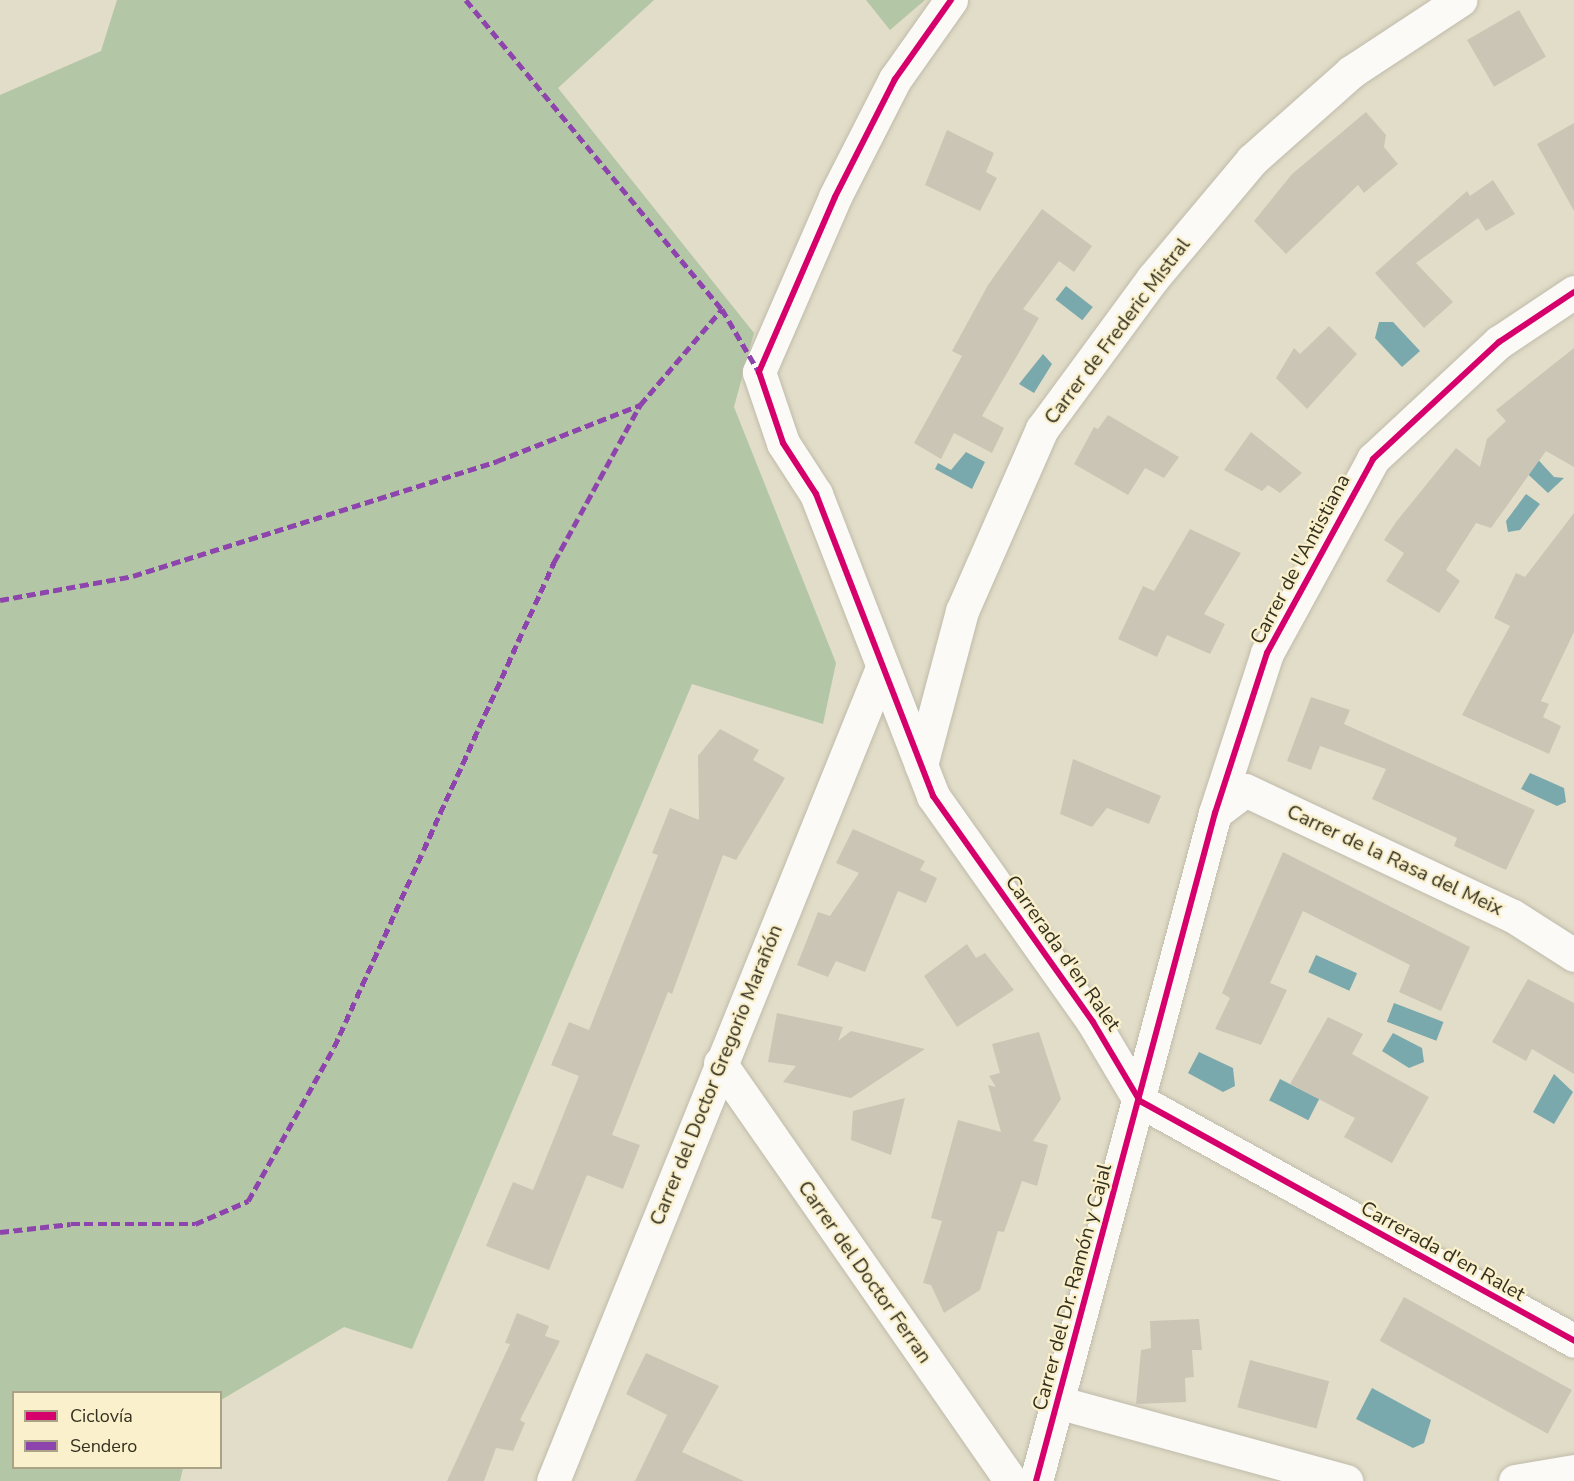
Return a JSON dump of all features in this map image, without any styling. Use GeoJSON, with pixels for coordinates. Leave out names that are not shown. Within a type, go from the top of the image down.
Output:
{"type":"FeatureCollection","features":[{"type":"Feature","properties":{"kind":"street","name":"Carrerada d'en Ralet"},"geometry":{"type":"LineString","coordinates":[[951,0],[895,79],[835,197],[759,372],[783,443],[816,494],[881,670],[933,796],[1093,1022],[1140,1101],[1574,1341]]}},
{"type":"Feature","properties":{"kind":"street","name":"Carrer de Frederic Mistral"},"geometry":{"type":"LineString","coordinates":[[921,765],[962,611],[1042,429],[1153,278],[1252,160],[1351,72],[1460,0]]}},
{"type":"Feature","properties":{"kind":"street","name":"Carrer de l'Antistiana"},"geometry":{"type":"LineString","coordinates":[[1140,1101],[1215,813],[1268,653],[1373,459],[1499,342],[1574,292]]}},
{"type":"Feature","properties":{"kind":"street","name":"Carrer del Doctor Gregorio Marañón"},"geometry":{"type":"LineString","coordinates":[[563,1474],[720,1063],[881,670]]}},
{"type":"Feature","properties":{"kind":"street"},"geometry":{"type":"LineString","coordinates":[[1215,813],[1245,790],[1233,754]]}},
{"type":"Feature","properties":{"kind":"street","name":"Carrer de la Rasa del Meix"},"geometry":{"type":"LineString","coordinates":[[1245,790],[1513,916],[1574,954]]}},
{"type":"Feature","properties":{"kind":"street","name":"Carrer del Doctor Ferran"},"geometry":{"type":"LineString","coordinates":[[720,1063],[1011,1481]]}},
{"type":"Feature","properties":{"kind":"street","name":"Carrer del Dr. Ramón y Cajal"},"geometry":{"type":"LineString","coordinates":[[1036,1481],[1140,1101]]}},
{"type":"Feature","properties":{"kind":"street"},"geometry":{"type":"LineString","coordinates":[[1056,1402],[1346,1481]]}},
{"type":"Feature","properties":{"kind":"street"},"geometry":{"type":"LineString","coordinates":[[1515,1481],[1574,1471]]}},
{"type":"Feature","properties":{"kind":"green space"},"geometry":{"type":"Polygon","coordinates":[[[117,0],[654,0],[558,88],[754,333],[734,407],[836,663],[823,724],[692,684],[412,1349],[344,1327],[222,1399],[222,1391],[12,1391],[12,1469],[183,1469],[180,1481],[0,1481],[0,95],[101,51],[117,0]]]}},
{"type":"Feature","properties":{"kind":"green space"},"geometry":{"type":"Polygon","coordinates":[[[866,0],[925,0],[890,30],[866,0]]]}},
{"type":"Feature","properties":{"kind":"water"},"geometry":{"type":"Polygon","coordinates":[[[1066,286],[1093,307],[1082,320],[1056,299],[1066,286]]]}},
{"type":"Feature","properties":{"kind":"water"},"geometry":{"type":"Polygon","coordinates":[[[1379,322],[1393,322],[1420,351],[1402,367],[1375,338],[1379,322]]]}},
{"type":"Feature","properties":{"kind":"water"},"geometry":{"type":"Polygon","coordinates":[[[1043,354],[1052,364],[1034,393],[1019,384],[1043,354]]]}},
{"type":"Feature","properties":{"kind":"water"},"geometry":{"type":"Polygon","coordinates":[[[966,452],[985,462],[972,489],[935,469],[938,463],[951,470],[966,452]]]}},
{"type":"Feature","properties":{"kind":"water"},"geometry":{"type":"Polygon","coordinates":[[[1532,453],[1554,477],[1564,478],[1548,493],[1518,465],[1532,453]]]}},
{"type":"Feature","properties":{"kind":"water"},"geometry":{"type":"Polygon","coordinates":[[[1526,494],[1540,504],[1520,530],[1508,532],[1506,521],[1526,494]]]}},
{"type":"Feature","properties":{"kind":"water"},"geometry":{"type":"Polygon","coordinates":[[[1530,773],[1564,788],[1566,802],[1557,806],[1521,789],[1530,773]]]}},
{"type":"Feature","properties":{"kind":"water"},"geometry":{"type":"Polygon","coordinates":[[[1316,955],[1357,973],[1349,991],[1308,972],[1316,955]]]}},
{"type":"Feature","properties":{"kind":"water"},"geometry":{"type":"Polygon","coordinates":[[[1394,1003],[1443,1022],[1436,1041],[1387,1022],[1394,1003]]]}},
{"type":"Feature","properties":{"kind":"water"},"geometry":{"type":"Polygon","coordinates":[[[1393,1033],[1422,1048],[1424,1062],[1409,1068],[1382,1051],[1393,1033]]]}},
{"type":"Feature","properties":{"kind":"water"},"geometry":{"type":"Polygon","coordinates":[[[1199,1052],[1233,1068],[1235,1086],[1223,1092],[1188,1073],[1199,1052]]]}},
{"type":"Feature","properties":{"kind":"water"},"geometry":{"type":"Polygon","coordinates":[[[1554,1074],[1573,1092],[1554,1124],[1533,1112],[1554,1074]]]}},
{"type":"Feature","properties":{"kind":"water"},"geometry":{"type":"Polygon","coordinates":[[[1280,1079],[1319,1099],[1308,1120],[1269,1100],[1280,1079]]]}},
{"type":"Feature","properties":{"kind":"water"},"geometry":{"type":"Polygon","coordinates":[[[1372,1388],[1431,1420],[1424,1443],[1413,1448],[1356,1419],[1372,1388]]]}},
{"type":"Feature","properties":{"kind":"building"},"geometry":{"type":"Polygon","coordinates":[[[1519,10],[1546,57],[1494,87],[1467,40],[1519,10]]]}},
{"type":"Feature","properties":{"kind":"building"},"geometry":{"type":"Polygon","coordinates":[[[1366,112],[1386,135],[1384,147],[1398,164],[1364,193],[1358,185],[1286,254],[1254,221],[1292,174],[1366,112]]]}},
{"type":"Feature","properties":{"kind":"building"},"geometry":{"type":"Polygon","coordinates":[[[1574,123],[1574,211],[1537,144],[1574,123]]]}},
{"type":"Feature","properties":{"kind":"building"},"geometry":{"type":"Polygon","coordinates":[[[947,130],[994,153],[986,172],[997,178],[980,211],[925,185],[947,130]]]}},
{"type":"Feature","properties":{"kind":"building"},"geometry":{"type":"Polygon","coordinates":[[[1493,180],[1515,214],[1486,231],[1478,218],[1416,263],[1453,302],[1424,328],[1375,273],[1467,191],[1470,196],[1493,180]]]}},
{"type":"Feature","properties":{"kind":"building"},"geometry":{"type":"Polygon","coordinates":[[[1042,209],[1092,246],[1074,272],[1059,261],[1023,309],[1039,318],[982,416],[1004,428],[992,453],[954,433],[941,459],[914,443],[962,356],[952,351],[988,285],[1042,209]]]}},
{"type":"Feature","properties":{"kind":"building"},"geometry":{"type":"Polygon","coordinates":[[[1329,326],[1357,354],[1307,409],[1276,378],[1294,348],[1300,354],[1329,326]]]}},
{"type":"Feature","properties":{"kind":"building"},"geometry":{"type":"Polygon","coordinates":[[[1574,348],[1574,467],[1546,451],[1491,528],[1476,523],[1446,570],[1460,581],[1439,613],[1386,581],[1404,553],[1384,540],[1396,522],[1456,448],[1480,467],[1487,439],[1506,421],[1496,410],[1574,348]]]}},
{"type":"Feature","properties":{"kind":"building"},"geometry":{"type":"Polygon","coordinates":[[[1108,415],[1179,457],[1164,478],[1145,468],[1128,495],[1074,464],[1094,427],[1098,429],[1108,415]]]}},
{"type":"Feature","properties":{"kind":"building"},"geometry":{"type":"Polygon","coordinates":[[[1251,432],[1302,473],[1280,493],[1268,485],[1262,491],[1224,470],[1251,432]]]}},
{"type":"Feature","properties":{"kind":"building"},"geometry":{"type":"Polygon","coordinates":[[[1574,513],[1574,632],[1541,701],[1549,704],[1543,717],[1561,726],[1549,754],[1462,715],[1510,626],[1494,618],[1516,573],[1525,577],[1574,513]]]}},
{"type":"Feature","properties":{"kind":"building"},"geometry":{"type":"Polygon","coordinates":[[[1190,529],[1241,553],[1204,614],[1225,624],[1210,654],[1167,635],[1157,657],[1118,639],[1143,586],[1154,591],[1190,529]]]}},
{"type":"Feature","properties":{"kind":"building"},"geometry":{"type":"Polygon","coordinates":[[[1311,697],[1350,710],[1344,724],[1535,810],[1506,870],[1454,846],[1457,838],[1372,799],[1386,769],[1320,746],[1311,770],[1287,761],[1311,697]]]}},
{"type":"Feature","properties":{"kind":"building"},"geometry":{"type":"Polygon","coordinates":[[[720,729],[759,750],[753,760],[785,778],[736,860],[723,855],[672,994],[668,992],[612,1135],[640,1145],[623,1189],[587,1175],[549,1270],[486,1246],[513,1182],[533,1190],[579,1076],[551,1065],[569,1022],[589,1030],[658,855],[652,853],[670,808],[699,820],[698,756],[720,729]]]}},
{"type":"Feature","properties":{"kind":"building"},"geometry":{"type":"Polygon","coordinates":[[[1073,759],[1161,796],[1149,824],[1107,808],[1092,827],[1060,814],[1073,759]]]}},
{"type":"Feature","properties":{"kind":"building"},"geometry":{"type":"Polygon","coordinates":[[[853,829],[925,861],[920,870],[937,878],[926,903],[898,891],[865,972],[836,961],[828,977],[797,965],[818,912],[830,916],[859,873],[836,863],[853,829]]]}},
{"type":"Feature","properties":{"kind":"building"},"geometry":{"type":"Polygon","coordinates":[[[1283,852],[1470,947],[1441,1011],[1399,992],[1410,965],[1303,911],[1270,983],[1287,990],[1261,1045],[1215,1029],[1230,998],[1222,993],[1283,852]]]}},
{"type":"Feature","properties":{"kind":"building"},"geometry":{"type":"Polygon","coordinates":[[[967,944],[976,958],[985,953],[1014,990],[957,1027],[924,976],[967,944]]]}},
{"type":"Feature","properties":{"kind":"building"},"geometry":{"type":"Polygon","coordinates":[[[1528,979],[1574,1003],[1574,1074],[1532,1049],[1526,1061],[1492,1042],[1528,979]]]}},
{"type":"Feature","properties":{"kind":"building"},"geometry":{"type":"Polygon","coordinates":[[[777,1013],[843,1027],[838,1041],[851,1031],[925,1049],[851,1098],[783,1082],[796,1066],[768,1062],[777,1013]]]}},
{"type":"Feature","properties":{"kind":"building"},"geometry":{"type":"Polygon","coordinates":[[[1328,1017],[1363,1034],[1352,1054],[1429,1097],[1392,1163],[1344,1137],[1355,1118],[1290,1084],[1328,1017]]]}},
{"type":"Feature","properties":{"kind":"building"},"geometry":{"type":"Polygon","coordinates":[[[1039,1032],[1061,1099],[1033,1141],[1048,1145],[1037,1186],[1022,1181],[1004,1232],[998,1231],[980,1290],[944,1313],[931,1285],[923,1283],[942,1221],[931,1218],[958,1120],[1001,1132],[988,1085],[996,1087],[989,1076],[1000,1073],[992,1044],[1039,1032]]]}},
{"type":"Feature","properties":{"kind":"building"},"geometry":{"type":"Polygon","coordinates":[[[905,1098],[891,1155],[851,1140],[853,1111],[905,1098]]]}},
{"type":"Feature","properties":{"kind":"building"},"geometry":{"type":"Polygon","coordinates":[[[1404,1297],[1572,1390],[1548,1434],[1380,1341],[1404,1297]]]}},
{"type":"Feature","properties":{"kind":"building"},"geometry":{"type":"Polygon","coordinates":[[[517,1313],[549,1326],[545,1336],[560,1341],[520,1420],[525,1423],[513,1451],[496,1448],[484,1481],[447,1481],[510,1344],[505,1343],[517,1313]]]}},
{"type":"Feature","properties":{"kind":"building"},"geometry":{"type":"Polygon","coordinates":[[[1199,1319],[1202,1350],[1192,1350],[1194,1377],[1185,1378],[1186,1402],[1136,1404],[1141,1350],[1151,1348],[1150,1321],[1199,1319]]]}},
{"type":"Feature","properties":{"kind":"building"},"geometry":{"type":"Polygon","coordinates":[[[646,1353],[719,1386],[682,1452],[744,1481],[635,1481],[667,1415],[626,1394],[646,1353]]]}},
{"type":"Feature","properties":{"kind":"building"},"geometry":{"type":"Polygon","coordinates":[[[1250,1360],[1329,1381],[1317,1429],[1237,1407],[1250,1360]]]}},
{"type":"Feature","properties":{"kind":"marked path"},"geometry":{"type":"LineString","coordinates":[[466,0],[722,309],[759,372]]}},
{"type":"Feature","properties":{"kind":"marked path"},"geometry":{"type":"LineString","coordinates":[[0,600],[133,576],[497,461],[640,405],[722,309]]}},
{"type":"Feature","properties":{"kind":"marked path"},"geometry":{"type":"LineString","coordinates":[[0,1232],[71,1224],[195,1224],[248,1201],[334,1047],[554,562],[640,405]]}},
{"type":"Feature","properties":{"kind":"cycle path"},"geometry":{"type":"LineString","coordinates":[[951,0],[895,79],[835,197],[759,372],[783,443],[816,494],[933,796],[1093,1022],[1140,1101],[1574,1341]]}},
{"type":"Feature","properties":{"kind":"cycle path"},"geometry":{"type":"LineString","coordinates":[[1036,1481],[1215,813],[1267,653],[1373,459],[1499,342],[1574,292]]}}]}
